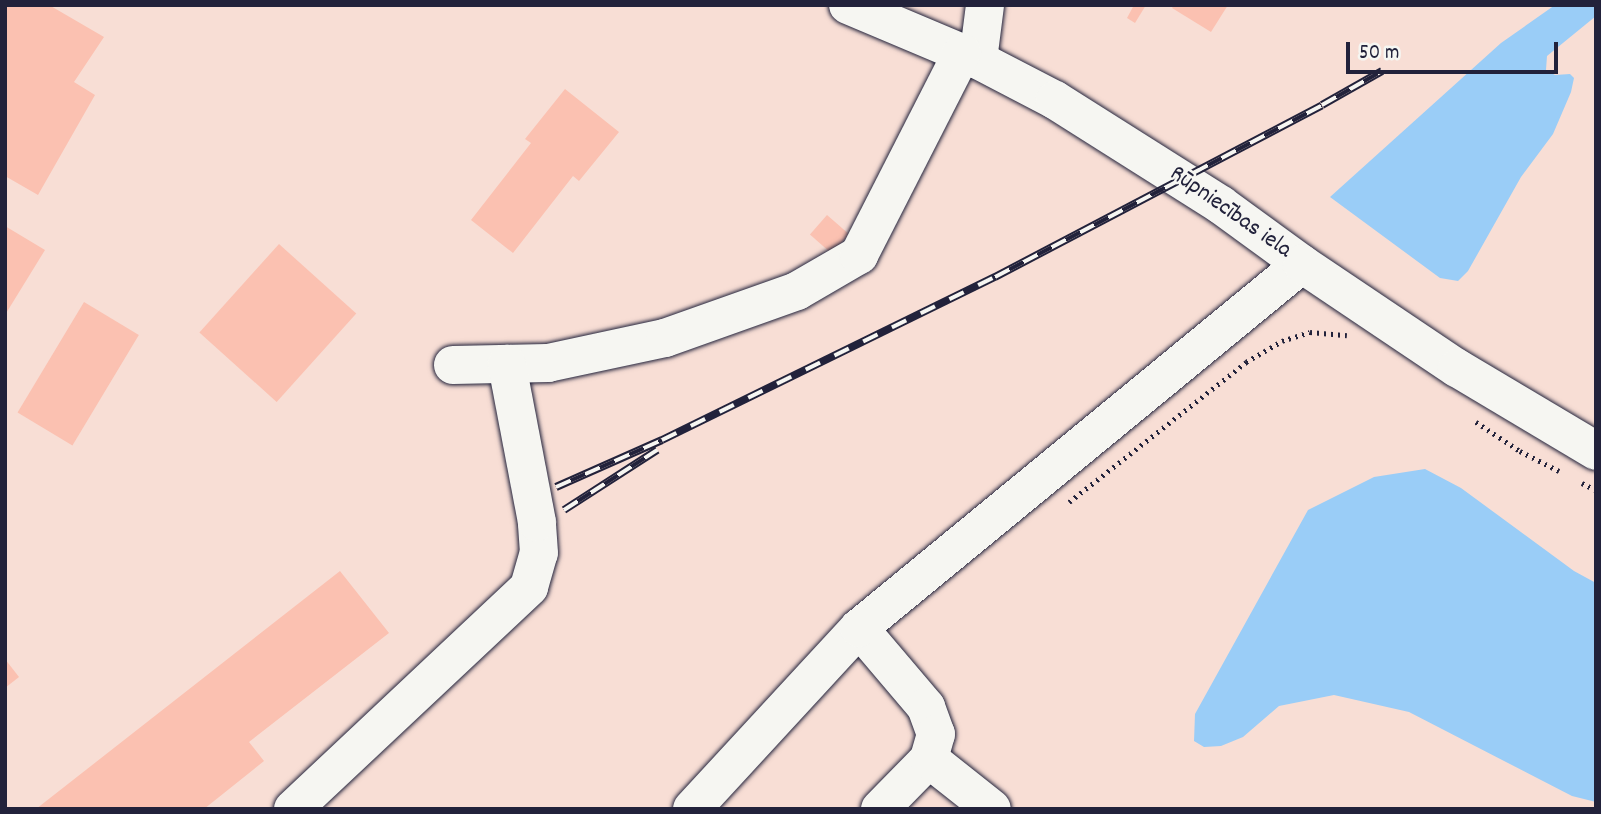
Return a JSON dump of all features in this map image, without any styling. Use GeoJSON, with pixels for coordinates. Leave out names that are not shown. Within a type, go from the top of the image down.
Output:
{"type":"FeatureCollection","features":[{"type":"Feature","properties":{"kind":"main road","name":"Rūpniecības iela"},"geometry":{"type":"LineString","coordinates":[[848,5],[970,56],[1132,146],[1457,368],[1585,465]]}},
{"type":"Feature","properties":{"kind":"main road"},"geometry":{"type":"LineString","coordinates":[[453,365],[548,363],[665,338],[797,291],[859,255],[970,56],[985,5]]}},
{"type":"Feature","properties":{"kind":"main road"},"geometry":{"type":"LineString","coordinates":[[692,809],[859,628],[1302,264]]}},
{"type":"Feature","properties":{"kind":"main road"},"geometry":{"type":"LineString","coordinates":[[293,809],[530,587],[539,553],[537,522],[507,364]]}},
{"type":"Feature","properties":{"kind":"main road"},"geometry":{"type":"LineString","coordinates":[[859,628],[926,707],[936,734],[929,759],[880,809]]}},
{"type":"Feature","properties":{"kind":"main road"},"geometry":{"type":"LineString","coordinates":[[929,759],[992,809]]}},
{"type":"Feature","properties":{"kind":"path"},"geometry":{"type":"LineString","coordinates":[[1061,509],[1246,362],[1282,341],[1310,332],[1346,334],[1354,340]]}},
{"type":"Feature","properties":{"kind":"path"},"geometry":{"type":"LineString","coordinates":[[1474,420],[1520,451],[1563,473]]}},
{"type":"Feature","properties":{"kind":"path"},"geometry":{"type":"LineString","coordinates":[[1585,465],[1596,490]]}},
{"type":"Feature","properties":{"kind":"shaded area"},"geometry":{"type":"Polygon","coordinates":[[[5,5],[1596,5],[1596,809],[5,809],[5,5]]]}},
{"type":"Feature","properties":{"kind":"water"},"geometry":{"type":"Polygon","coordinates":[[[1555,5],[1596,5],[1596,16],[1547,56],[1546,70],[1555,75],[1570,74],[1574,78],[1571,92],[1553,134],[1521,177],[1468,271],[1458,281],[1440,278],[1330,197],[1501,43],[1555,5]]]}},
{"type":"Feature","properties":{"kind":"water"},"geometry":{"type":"Polygon","coordinates":[[[1425,469],[1461,488],[1574,571],[1596,583],[1596,802],[1572,796],[1409,712],[1334,695],[1279,706],[1243,737],[1221,746],[1204,747],[1194,741],[1195,714],[1308,510],[1374,477],[1425,469]]]}},
{"type":"Feature","properties":{"kind":"building"},"geometry":{"type":"Polygon","coordinates":[[[5,5],[49,5],[104,37],[74,82],[95,95],[38,195],[5,176],[5,5]]]}},
{"type":"Feature","properties":{"kind":"building"},"geometry":{"type":"Polygon","coordinates":[[[1134,5],[1146,5],[1135,23],[1127,18],[1134,5]]]}},
{"type":"Feature","properties":{"kind":"building"},"geometry":{"type":"Polygon","coordinates":[[[1174,5],[1228,5],[1211,32],[1172,8],[1174,5]]]}},
{"type":"Feature","properties":{"kind":"building"},"geometry":{"type":"Polygon","coordinates":[[[565,89],[619,132],[579,181],[573,176],[513,253],[471,220],[531,143],[525,139],[565,89]]]}},
{"type":"Feature","properties":{"kind":"building"},"geometry":{"type":"Polygon","coordinates":[[[827,215],[849,234],[832,254],[810,235],[827,215]]]}},
{"type":"Feature","properties":{"kind":"building"},"geometry":{"type":"Polygon","coordinates":[[[5,226],[45,250],[5,315],[5,226]]]}},
{"type":"Feature","properties":{"kind":"building"},"geometry":{"type":"Polygon","coordinates":[[[279,244],[356,314],[277,402],[199,332],[279,244]]]}},
{"type":"Feature","properties":{"kind":"building"},"geometry":{"type":"Polygon","coordinates":[[[84,302],[139,335],[72,446],[18,413],[84,302]]]}},
{"type":"Feature","properties":{"kind":"building"},"geometry":{"type":"Polygon","coordinates":[[[340,571],[389,633],[249,742],[264,761],[204,809],[36,809],[340,571]]]}},
{"type":"Feature","properties":{"kind":"building"},"geometry":{"type":"Polygon","coordinates":[[[5,659],[19,677],[5,688],[5,659]]]}},
{"type":"Feature","properties":{"kind":"railway"},"geometry":{"type":"LineString","coordinates":[[556,487],[662,440],[995,277],[1382,71]]}},
{"type":"Feature","properties":{"kind":"railway"},"geometry":{"type":"LineString","coordinates":[[564,510],[657,450]]}}]}
